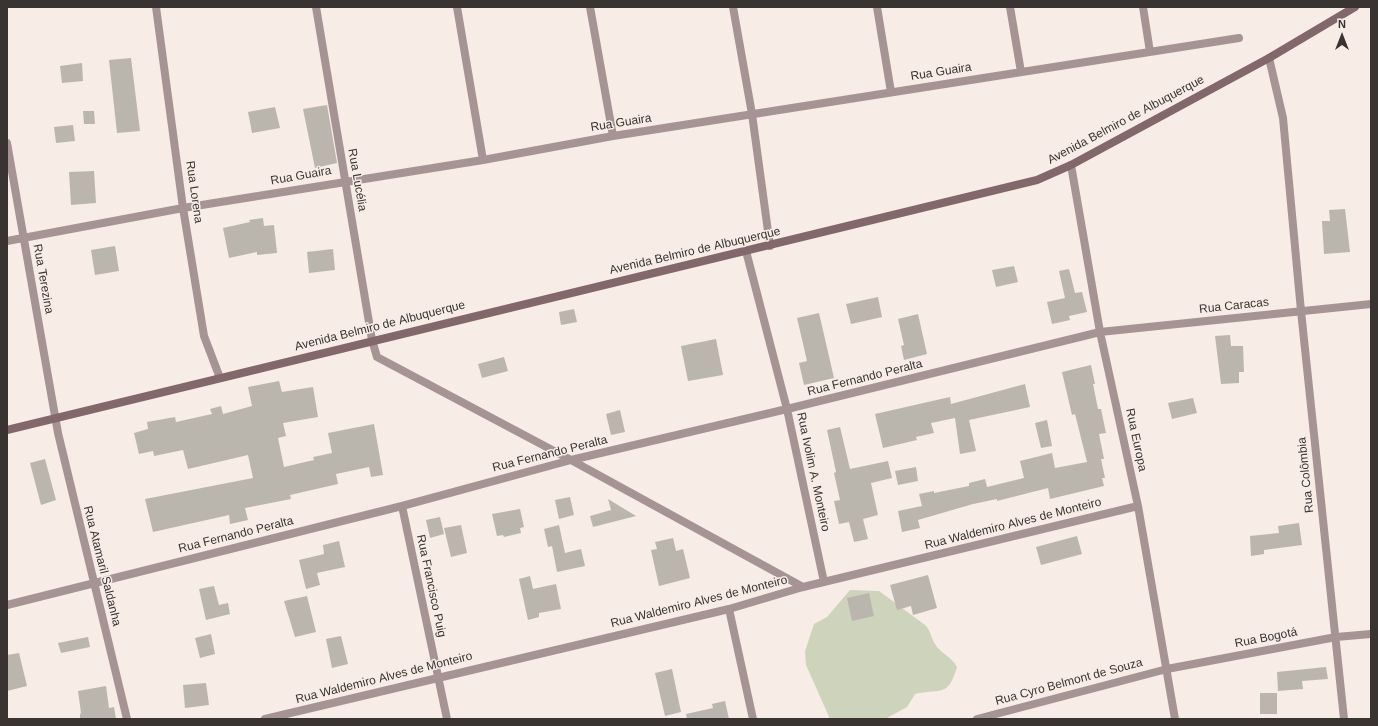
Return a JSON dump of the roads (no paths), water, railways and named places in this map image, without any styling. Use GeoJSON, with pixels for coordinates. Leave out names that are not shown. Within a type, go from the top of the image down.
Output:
{"type":"FeatureCollection","features":[{"type":"Feature","properties":{"kind":"main road","name":"Avenida Belmiro de Albuquerque"},"geometry":{"type":"LineString","coordinates":[[7,430],[372,340],[770,246],[1037,180],[1071,165],[1269,58],[1355,7]]}},
{"type":"Feature","properties":{"kind":"street","name":"Rua Lorena"},"geometry":{"type":"LineString","coordinates":[[156,7],[183,208],[204,336],[220,378]]}},
{"type":"Feature","properties":{"kind":"street","name":"Rua Lucélia"},"geometry":{"type":"LineString","coordinates":[[316,7],[372,340],[377,357],[571,460]]}},
{"type":"Feature","properties":{"kind":"street"},"geometry":{"type":"LineString","coordinates":[[457,7],[483,160]]}},
{"type":"Feature","properties":{"kind":"street"},"geometry":{"type":"LineString","coordinates":[[590,7],[613,136]]}},
{"type":"Feature","properties":{"kind":"street"},"geometry":{"type":"LineString","coordinates":[[733,7],[752,114],[770,246]]}},
{"type":"Feature","properties":{"kind":"street"},"geometry":{"type":"LineString","coordinates":[[877,7],[891,92]]}},
{"type":"Feature","properties":{"kind":"street"},"geometry":{"type":"LineString","coordinates":[[1010,7],[1021,72]]}},
{"type":"Feature","properties":{"kind":"street"},"geometry":{"type":"LineString","coordinates":[[1143,7],[1150,52]]}},
{"type":"Feature","properties":{"kind":"street","name":"Rua Guaira"},"geometry":{"type":"LineString","coordinates":[[7,241],[183,208],[483,160],[613,136],[1240,38]]}},
{"type":"Feature","properties":{"kind":"street","name":"Rua Colômbia"},"geometry":{"type":"LineString","coordinates":[[1269,58],[1283,118],[1301,311],[1336,637]]}},
{"type":"Feature","properties":{"kind":"street","name":"Rua Terezina"},"geometry":{"type":"LineString","coordinates":[[7,143],[55,419]]}},
{"type":"Feature","properties":{"kind":"street","name":"Rua Europa"},"geometry":{"type":"LineString","coordinates":[[1071,165],[1100,332],[1138,506],[1175,719]]}},
{"type":"Feature","properties":{"kind":"street","name":"Rua Ivolim A. Monteiro"},"geometry":{"type":"LineString","coordinates":[[746,251],[787,409],[824,582]]}},
{"type":"Feature","properties":{"kind":"street","name":"Rua Caracas"},"geometry":{"type":"LineString","coordinates":[[1100,332],[1371,304]]}},
{"type":"Feature","properties":{"kind":"street","name":"Rua Fernando Peralta"},"geometry":{"type":"LineString","coordinates":[[7,605],[402,506],[571,460],[787,409],[1100,332]]}},
{"type":"Feature","properties":{"kind":"street","name":"Rua Atamaril Saldanha"},"geometry":{"type":"LineString","coordinates":[[55,419],[127,719]]}},
{"type":"Feature","properties":{"kind":"street"},"geometry":{"type":"LineString","coordinates":[[571,460],[803,587]]}},
{"type":"Feature","properties":{"kind":"street","name":"Rua Francisco Puig"},"geometry":{"type":"LineString","coordinates":[[402,506],[447,719]]}},
{"type":"Feature","properties":{"kind":"street","name":"Rua Waldemiro Alves de Monteiro"},"geometry":{"type":"LineString","coordinates":[[265,719],[729,609],[803,587],[1138,506]]}},
{"type":"Feature","properties":{"kind":"street"},"geometry":{"type":"LineString","coordinates":[[729,609],[753,719]]}},
{"type":"Feature","properties":{"kind":"street","name":"Rua Bogotá"},"geometry":{"type":"LineString","coordinates":[[1167,669],[1336,637],[1371,634]]}},
{"type":"Feature","properties":{"kind":"street"},"geometry":{"type":"LineString","coordinates":[[1336,637],[1344,719]]}},
{"type":"Feature","properties":{"kind":"street","name":"Rua Cyro Belmont de Souza"},"geometry":{"type":"LineString","coordinates":[[977,719],[1167,669]]}}]}
